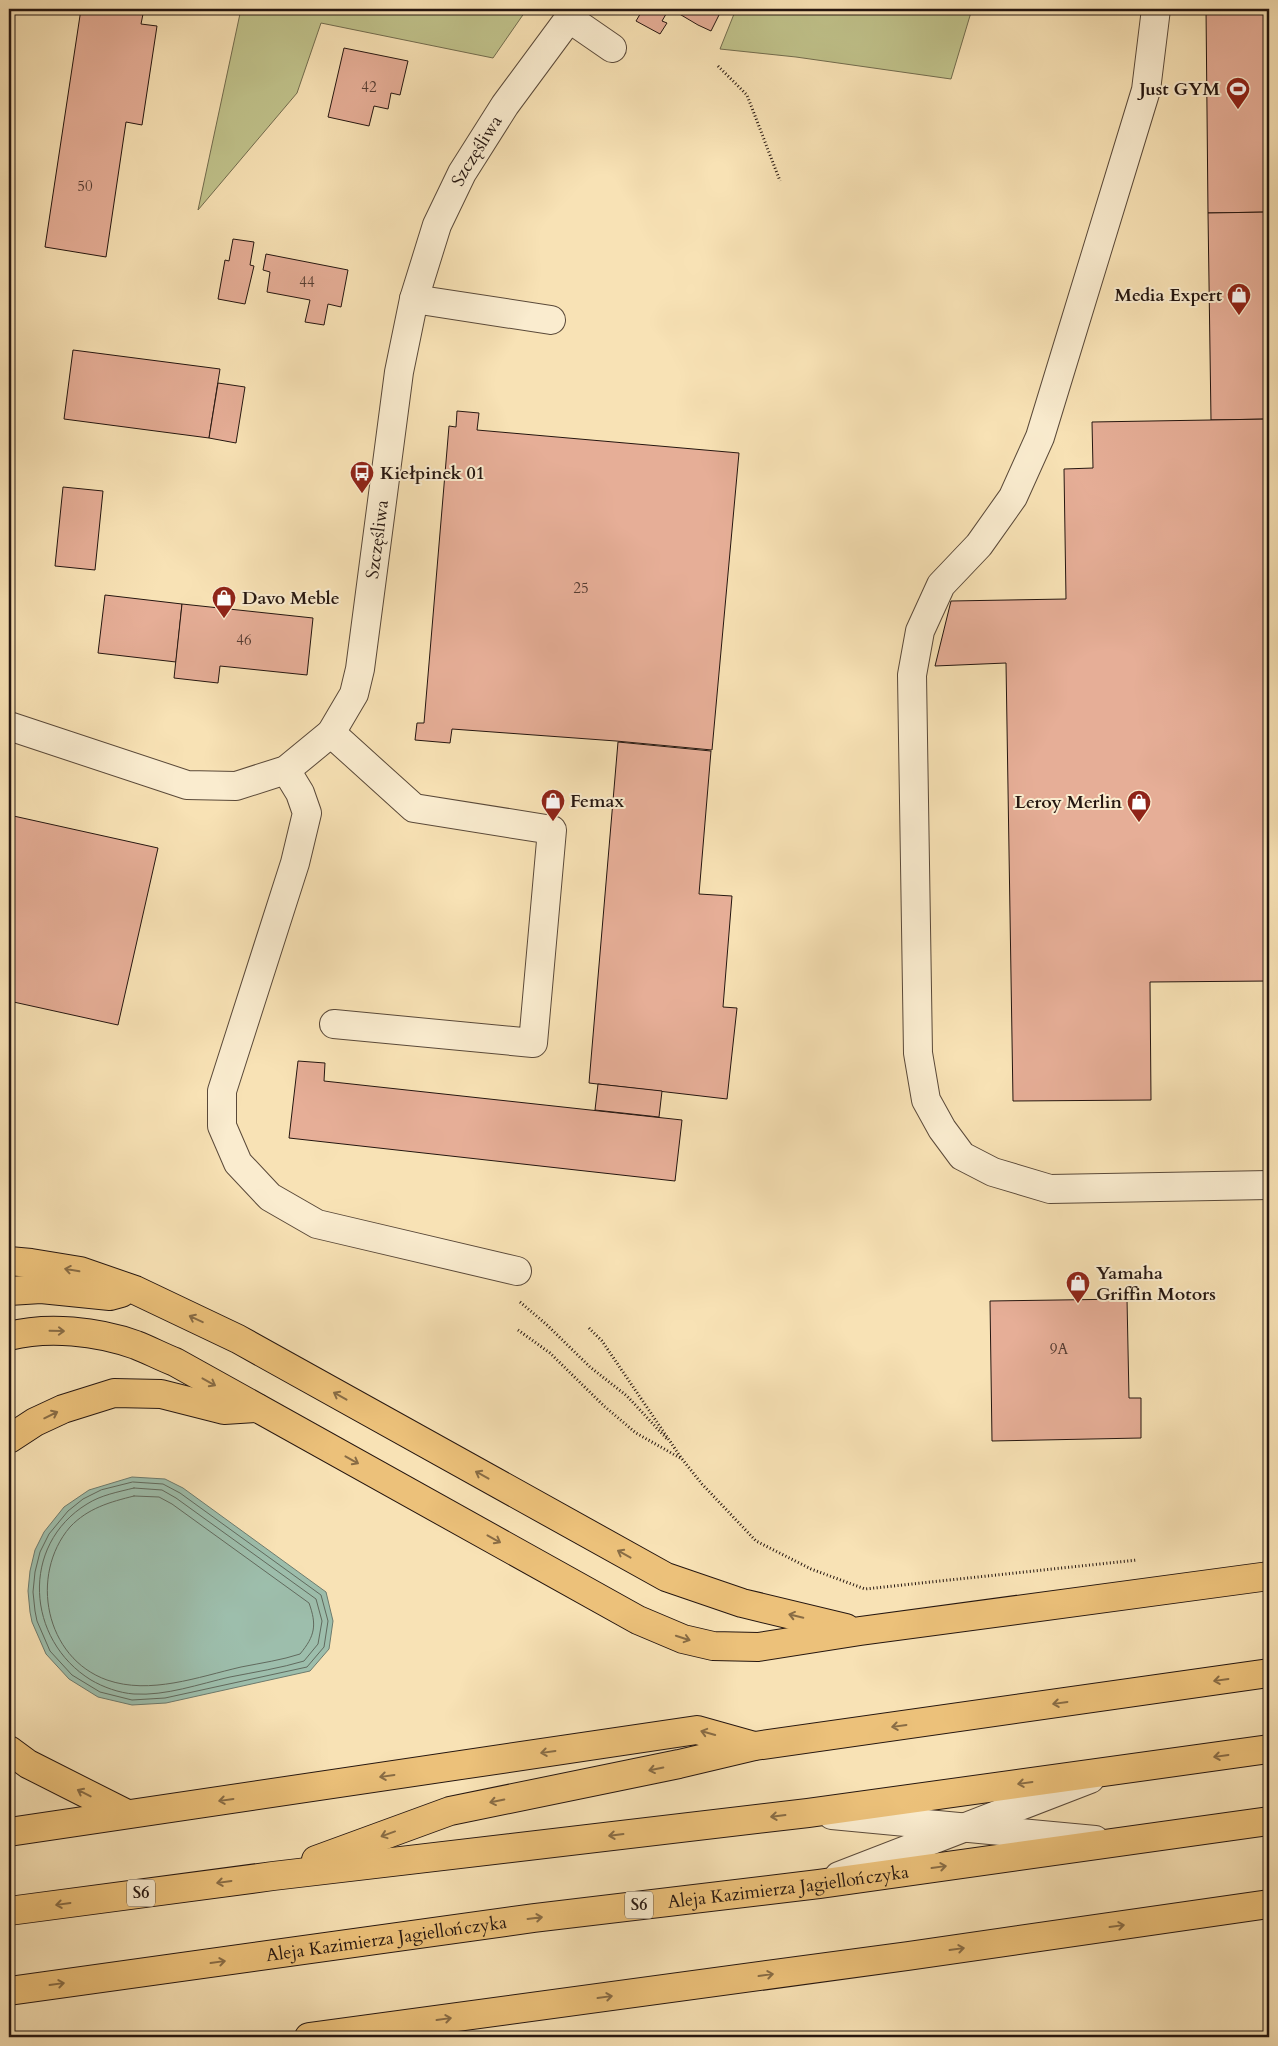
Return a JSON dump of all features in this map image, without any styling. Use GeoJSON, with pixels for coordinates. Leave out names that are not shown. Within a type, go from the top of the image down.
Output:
{"type":"FeatureCollection","features":[{"type":"Feature","properties":{"kind":"highway"},"geometry":{"type":"LineString","coordinates":[[9,1261],[31,1262],[80,1271],[135,1290],[238,1339],[666,1577],[742,1603],[860,1631]]}},
{"type":"Feature","properties":{"kind":"highway"},"geometry":{"type":"LineString","coordinates":[[9,1290],[41,1289],[110,1296],[135,1290]]}},
{"type":"Feature","properties":{"kind":"highway"},"geometry":{"type":"LineString","coordinates":[[9,1336],[58,1330],[101,1336],[135,1345],[175,1362],[638,1620],[683,1639],[713,1646],[758,1647],[860,1631],[1269,1576]]}},
{"type":"Feature","properties":{"kind":"highway"},"geometry":{"type":"LineString","coordinates":[[9,1439],[35,1422],[63,1409],[114,1393],[161,1394],[224,1410],[257,1408]]}},
{"type":"Feature","properties":{"kind":"highway"},"geometry":{"type":"LineString","coordinates":[[273,1876],[450,1811],[679,1764],[755,1746],[1269,1673]]}},
{"type":"Feature","properties":{"kind":"highway"},"geometry":{"type":"LineString","coordinates":[[9,1832],[696,1730],[755,1746]]}},
{"type":"Feature","properties":{"kind":"highway","name":"S6"},"geometry":{"type":"LineString","coordinates":[[9,1911],[273,1876],[808,1813],[1269,1749]]}},
{"type":"Feature","properties":{"kind":"highway"},"geometry":{"type":"LineString","coordinates":[[9,1750],[28,1764],[127,1814]]}},
{"type":"Feature","properties":{"kind":"highway","name":"Aleja Kazimierza Jagiellończyka"},"geometry":{"type":"LineString","coordinates":[[9,1991],[524,1920],[819,1884],[1120,1843],[1269,1820]]}},
{"type":"Feature","properties":{"kind":"highway"},"geometry":{"type":"LineString","coordinates":[[309,2037],[908,1956],[1269,1904]]}},
{"type":"Feature","properties":{"kind":"street"},"geometry":{"type":"LineString","coordinates":[[1156,9],[1146,90],[1040,437],[1013,497],[980,545],[941,585],[920,631],[912,675],[918,1053],[926,1100],[942,1130],[962,1156],[993,1172],[1050,1189],[1269,1186]]}},
{"type":"Feature","properties":{"kind":"street"},"geometry":{"type":"LineString","coordinates":[[573,14],[612,48]]}},
{"type":"Feature","properties":{"kind":"street","name":"Szczęśliwa"},"geometry":{"type":"LineString","coordinates":[[9,726],[187,785],[236,786],[286,770],[331,734],[354,694],[360,670],[399,372],[414,299],[437,225],[462,173],[505,105],[573,14]]}},
{"type":"Feature","properties":{"kind":"street"},"geometry":{"type":"LineString","coordinates":[[414,299],[551,320]]}},
{"type":"Feature","properties":{"kind":"street"},"geometry":{"type":"LineString","coordinates":[[331,734],[414,808],[552,830],[533,1043],[334,1024]]}},
{"type":"Feature","properties":{"kind":"street"},"geometry":{"type":"LineString","coordinates":[[286,770],[300,793],[307,813],[295,863],[222,1091],[222,1126],[238,1163],[270,1197],[317,1224],[517,1272]]}},
{"type":"Feature","properties":{"kind":"street"},"geometry":{"type":"LineString","coordinates":[[819,1884],[1113,1771]]}},
{"type":"Feature","properties":{"kind":"street"},"geometry":{"type":"LineString","coordinates":[[808,1813],[1120,1843]]}},
{"type":"Feature","properties":{"kind":"path"},"geometry":{"type":"LineString","coordinates":[[718,66],[747,95],[780,181]]}},
{"type":"Feature","properties":{"kind":"path"},"geometry":{"type":"LineString","coordinates":[[517,1299],[590,1367],[626,1396],[674,1447]]}},
{"type":"Feature","properties":{"kind":"path"},"geometry":{"type":"LineString","coordinates":[[590,1328],[602,1341],[682,1459],[702,1484],[756,1541],[811,1569],[865,1589],[1147,1559]]}},
{"type":"Feature","properties":{"kind":"path"},"geometry":{"type":"LineString","coordinates":[[518,1330],[550,1353],[604,1406],[636,1433],[682,1459]]}},
{"type":"Feature","properties":{"kind":"green space"},"geometry":{"type":"Polygon","coordinates":[[[241,9],[527,9],[493,58],[321,23],[297,93],[198,210],[241,9]]]}},
{"type":"Feature","properties":{"kind":"green space"},"geometry":{"type":"Polygon","coordinates":[[[736,9],[972,9],[951,79],[796,57],[720,49],[736,9]]]}},
{"type":"Feature","properties":{"kind":"water"},"geometry":{"type":"Polygon","coordinates":[[[132,1477],[165,1479],[183,1488],[326,1592],[333,1621],[329,1649],[310,1671],[166,1703],[132,1705],[98,1697],[69,1679],[46,1654],[32,1622],[30,1612],[28,1591],[35,1550],[44,1532],[64,1507],[89,1490],[132,1477]]]}},
{"type":"Feature","properties":{"kind":"building"},"geometry":{"type":"Polygon","coordinates":[[[81,9],[144,9],[141,24],[157,26],[142,125],[126,122],[106,257],[45,247],[81,9]]]}},
{"type":"Feature","properties":{"kind":"building"},"geometry":{"type":"Polygon","coordinates":[[[639,9],[669,9],[662,21],[667,23],[660,34],[636,21],[642,11],[639,9]]]}},
{"type":"Feature","properties":{"kind":"building"},"geometry":{"type":"Polygon","coordinates":[[[671,9],[722,9],[711,31],[671,9]]]}},
{"type":"Feature","properties":{"kind":"building","name":"Just GYM"},"geometry":{"type":"Polygon","coordinates":[[[1206,9],[1269,9],[1269,212],[1208,213],[1206,9]]]}},
{"type":"Feature","properties":{"kind":"building"},"geometry":{"type":"Polygon","coordinates":[[[344,48],[408,61],[400,95],[391,93],[388,109],[374,106],[369,126],[328,117],[344,48]]]}},
{"type":"Feature","properties":{"kind":"building","name":"Media Expert"},"geometry":{"type":"Polygon","coordinates":[[[1269,212],[1269,419],[1211,420],[1208,213],[1269,212]]]}},
{"type":"Feature","properties":{"kind":"building"},"geometry":{"type":"Polygon","coordinates":[[[233,239],[254,242],[250,265],[254,266],[245,304],[218,299],[225,260],[229,261],[233,239]]]}},
{"type":"Feature","properties":{"kind":"building"},"geometry":{"type":"Polygon","coordinates":[[[266,254],[348,270],[341,307],[328,304],[324,325],[305,322],[310,300],[267,292],[270,272],[263,270],[266,254]]]}},
{"type":"Feature","properties":{"kind":"building"},"geometry":{"type":"Polygon","coordinates":[[[73,350],[220,369],[209,438],[64,419],[73,350]]]}},
{"type":"Feature","properties":{"kind":"building"},"geometry":{"type":"Polygon","coordinates":[[[218,383],[245,387],[236,443],[209,438],[218,383]]]}},
{"type":"Feature","properties":{"kind":"building"},"geometry":{"type":"Polygon","coordinates":[[[457,411],[479,413],[477,430],[739,453],[712,750],[452,729],[450,743],[415,740],[417,723],[424,723],[449,426],[456,427],[457,411]]]}},
{"type":"Feature","properties":{"kind":"building","name":"Leroy Merlin"},"geometry":{"type":"Polygon","coordinates":[[[1269,419],[1269,981],[1150,982],[1151,1100],[1013,1101],[1006,663],[935,666],[951,601],[1066,599],[1064,469],[1093,468],[1092,422],[1269,419]]]}},
{"type":"Feature","properties":{"kind":"building"},"geometry":{"type":"Polygon","coordinates":[[[63,487],[103,491],[95,570],[55,566],[63,487]]]}},
{"type":"Feature","properties":{"kind":"building"},"geometry":{"type":"Polygon","coordinates":[[[105,595],[182,604],[176,662],[98,653],[105,595]]]}},
{"type":"Feature","properties":{"kind":"building"},"geometry":{"type":"Polygon","coordinates":[[[182,604],[313,618],[307,675],[220,666],[218,683],[174,678],[182,604]]]}},
{"type":"Feature","properties":{"kind":"building"},"geometry":{"type":"Polygon","coordinates":[[[618,742],[711,751],[699,894],[732,896],[723,1007],[737,1008],[727,1099],[589,1083],[618,742]]]}},
{"type":"Feature","properties":{"kind":"building"},"geometry":{"type":"Polygon","coordinates":[[[9,815],[158,848],[118,1025],[9,1001],[9,815]]]}},
{"type":"Feature","properties":{"kind":"building"},"geometry":{"type":"Polygon","coordinates":[[[298,1061],[325,1063],[324,1081],[682,1120],[675,1181],[289,1138],[298,1061]]]}},
{"type":"Feature","properties":{"kind":"building"},"geometry":{"type":"Polygon","coordinates":[[[598,1084],[662,1091],[659,1117],[595,1110],[598,1084]]]}},
{"type":"Feature","properties":{"kind":"building"},"geometry":{"type":"Polygon","coordinates":[[[1127,1299],[1129,1398],[1141,1398],[1141,1438],[992,1441],[990,1301],[1127,1299]]]}},
{"type":"Feature","properties":{"kind":"place","name":"Just GYM"},"geometry":{"type":"Point","coordinates":[1238,110]}},
{"type":"Feature","properties":{"kind":"place","name":"Media Expert"},"geometry":{"type":"Point","coordinates":[1239,316]}},
{"type":"Feature","properties":{"kind":"place","name":"Kiełpinek 01"},"geometry":{"type":"Point","coordinates":[362,494]}},
{"type":"Feature","properties":{"kind":"place","name":"Davo Meble"},"geometry":{"type":"Point","coordinates":[224,619]}},
{"type":"Feature","properties":{"kind":"place","name":"Femax"},"geometry":{"type":"Point","coordinates":[553,822]}},
{"type":"Feature","properties":{"kind":"place","name":"Leroy Merlin"},"geometry":{"type":"Point","coordinates":[1139,823]}},
{"type":"Feature","properties":{"kind":"place","name":"Yamaha Griffin Motors"},"geometry":{"type":"Point","coordinates":[1078,1304]}}]}
